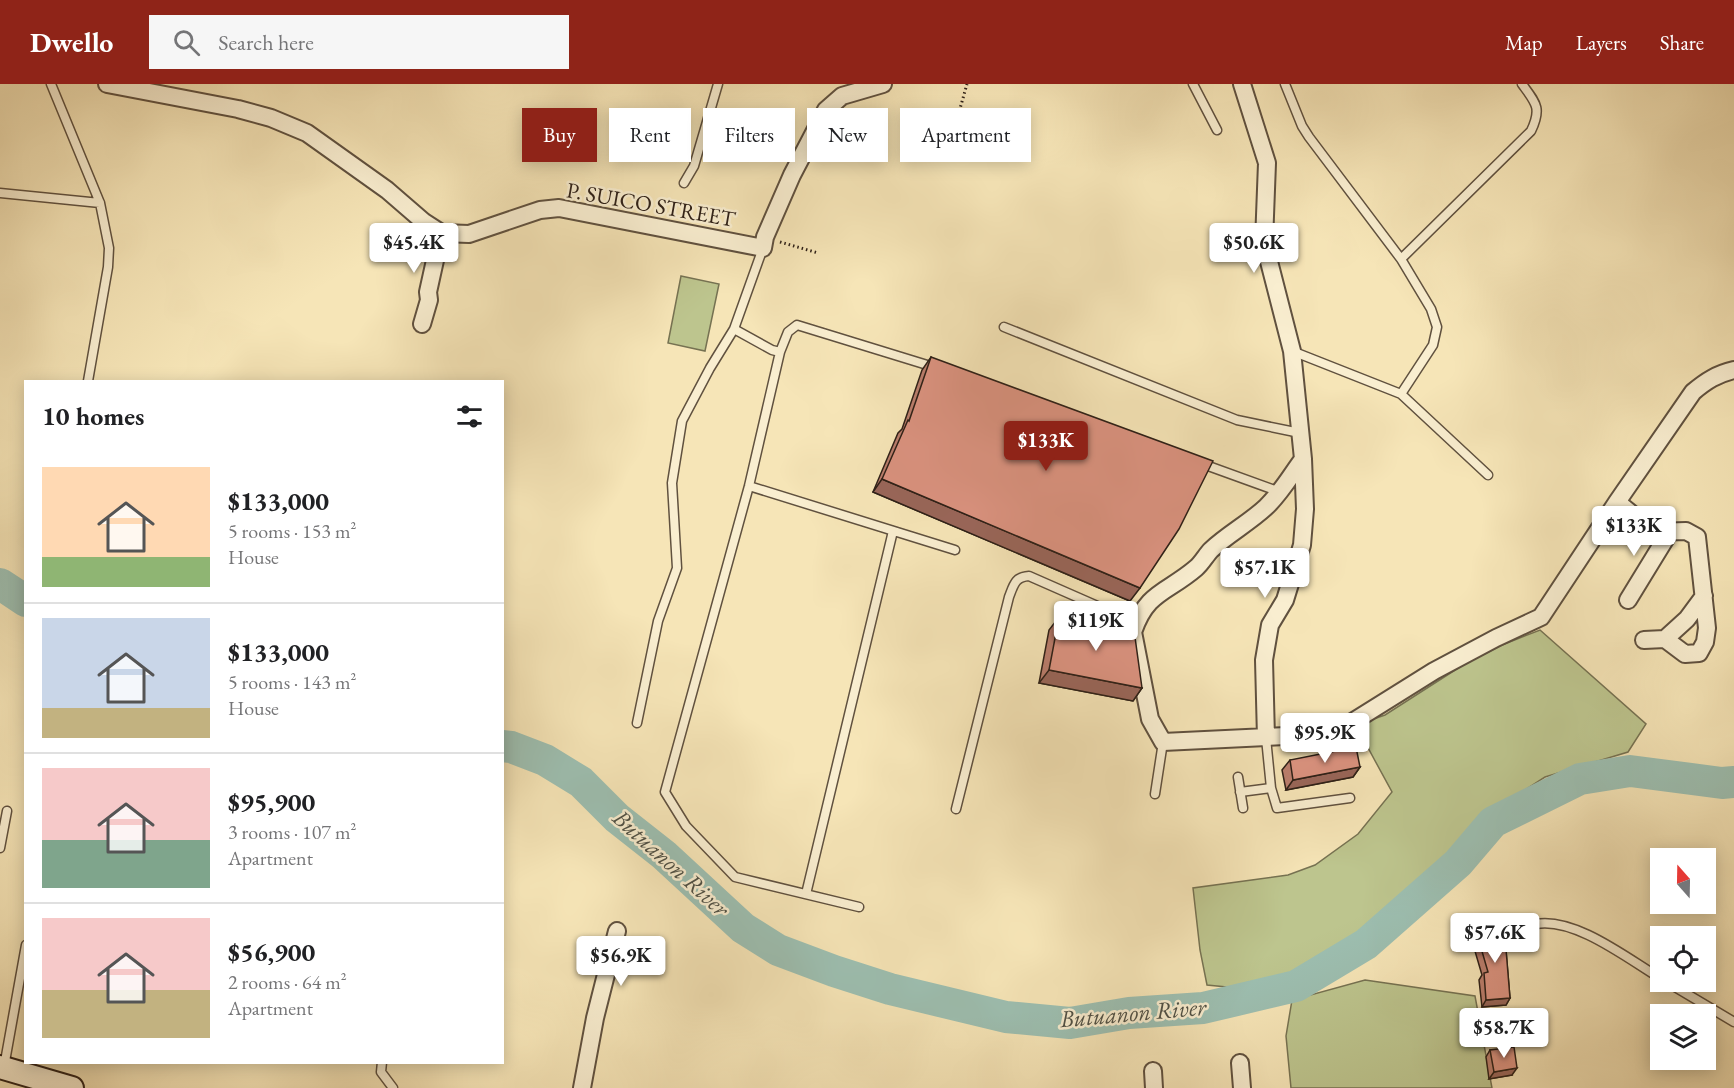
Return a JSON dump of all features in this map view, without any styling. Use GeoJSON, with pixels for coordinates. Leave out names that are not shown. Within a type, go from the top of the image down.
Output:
{"type":"FeatureCollection","features":[{"type":"Feature","properties":{"kind":"street"},"geometry":{"type":"LineString","coordinates":[[107,84],[238,109],[271,118],[307,133],[387,190],[424,222],[441,233],[428,292],[429,300],[422,324]]}},
{"type":"Feature","properties":{"kind":"street"},"geometry":{"type":"LineString","coordinates":[[764,242],[792,175],[826,110],[842,96],[883,84]]}},
{"type":"Feature","properties":{"kind":"street"},"geometry":{"type":"LineString","coordinates":[[1242,84],[1267,163],[1264,242],[1292,351],[1303,459],[1305,509],[1302,545],[1285,600],[1270,625],[1264,660],[1266,738]]}},
{"type":"Feature","properties":{"kind":"street","name":"P. SUICO STREET"},"geometry":{"type":"LineString","coordinates":[[441,233],[469,234],[540,210],[559,208],[764,242]]}},
{"type":"Feature","properties":{"kind":"street"},"geometry":{"type":"LineString","coordinates":[[1303,459],[1280,492],[1265,508],[1210,551],[1199,566],[1154,596],[1136,623],[1133,632],[1150,719],[1163,742],[1327,734],[1346,726],[1434,671],[1541,617],[1693,392],[1706,380],[1734,370]]}},
{"type":"Feature","properties":{"kind":"street"},"geometry":{"type":"LineString","coordinates":[[1617,502],[1654,532],[1686,531],[1697,537],[1707,627],[1705,642],[1699,653],[1685,654],[1665,639]]}},
{"type":"Feature","properties":{"kind":"street"},"geometry":{"type":"LineString","coordinates":[[1629,600],[1669,533]]}},
{"type":"Feature","properties":{"kind":"street"},"geometry":{"type":"LineString","coordinates":[[1644,640],[1665,639],[1687,619],[1704,596]]}},
{"type":"Feature","properties":{"kind":"street"},"geometry":{"type":"LineString","coordinates":[[582,1088],[617,931]]}},
{"type":"Feature","properties":{"kind":"street"},"geometry":{"type":"LineString","coordinates":[[1240,1063],[1242,1088]]}},
{"type":"Feature","properties":{"kind":"street"},"geometry":{"type":"LineString","coordinates":[[2,1067],[72,1088]]}},
{"type":"Feature","properties":{"kind":"street"},"geometry":{"type":"LineString","coordinates":[[1153,1071],[1154,1088]]}},
{"type":"Feature","properties":{"kind":"lane"},"geometry":{"type":"LineString","coordinates":[[51,84],[100,203],[109,248],[108,267],[87,380]]}},
{"type":"Feature","properties":{"kind":"lane"},"geometry":{"type":"LineString","coordinates":[[684,183],[694,166],[718,84]]}},
{"type":"Feature","properties":{"kind":"lane"},"geometry":{"type":"LineString","coordinates":[[1193,84],[1217,130]]}},
{"type":"Feature","properties":{"kind":"lane"},"geometry":{"type":"LineString","coordinates":[[1286,84],[1302,126],[1309,137],[1401,258],[1431,309],[1437,327],[1432,345],[1401,394]]}},
{"type":"Feature","properties":{"kind":"lane"},"geometry":{"type":"LineString","coordinates":[[1401,258],[1531,131],[1538,117],[1536,103],[1522,84]]}},
{"type":"Feature","properties":{"kind":"lane"},"geometry":{"type":"LineString","coordinates":[[0,193],[100,203]]}},
{"type":"Feature","properties":{"kind":"lane"},"geometry":{"type":"LineString","coordinates":[[637,723],[658,621],[677,568],[672,483],[682,421],[734,329],[764,242]]}},
{"type":"Feature","properties":{"kind":"lane"},"geometry":{"type":"LineString","coordinates":[[859,907],[735,876],[686,826],[664,792],[749,486],[780,352],[788,333],[797,325],[944,371]]}},
{"type":"Feature","properties":{"kind":"lane"},"geometry":{"type":"LineString","coordinates":[[1004,327],[1237,420],[1300,433]]}},
{"type":"Feature","properties":{"kind":"lane"},"geometry":{"type":"LineString","coordinates":[[734,329],[780,352]]}},
{"type":"Feature","properties":{"kind":"lane"},"geometry":{"type":"LineString","coordinates":[[1292,351],[1401,394],[1488,475]]}},
{"type":"Feature","properties":{"kind":"lane"},"geometry":{"type":"LineString","coordinates":[[1186,458],[1280,492]]}},
{"type":"Feature","properties":{"kind":"lane"},"geometry":{"type":"LineString","coordinates":[[749,486],[955,550]]}},
{"type":"Feature","properties":{"kind":"lane"},"geometry":{"type":"LineString","coordinates":[[806,894],[893,531]]}},
{"type":"Feature","properties":{"kind":"lane"},"geometry":{"type":"LineString","coordinates":[[956,809],[1015,580],[1029,576],[1136,623]]}},
{"type":"Feature","properties":{"kind":"lane"},"geometry":{"type":"LineString","coordinates":[[1266,738],[1271,788],[1277,808],[1350,798]]}},
{"type":"Feature","properties":{"kind":"lane"},"geometry":{"type":"LineString","coordinates":[[1155,794],[1163,742]]}},
{"type":"Feature","properties":{"kind":"lane"},"geometry":{"type":"LineString","coordinates":[[1238,777],[1243,808]]}},
{"type":"Feature","properties":{"kind":"lane"},"geometry":{"type":"LineString","coordinates":[[1240,792],[1271,788]]}},
{"type":"Feature","properties":{"kind":"lane"},"geometry":{"type":"LineString","coordinates":[[0,848],[7,811]]}},
{"type":"Feature","properties":{"kind":"lane"},"geometry":{"type":"LineString","coordinates":[[1518,931],[1536,924],[1560,925],[1584,933],[1650,972]]}},
{"type":"Feature","properties":{"kind":"lane"},"geometry":{"type":"LineString","coordinates":[[2,1067],[24,955]]}},
{"type":"Feature","properties":{"kind":"lane"},"geometry":{"type":"LineString","coordinates":[[1684,992],[1734,1022]]}},
{"type":"Feature","properties":{"kind":"lane"},"geometry":{"type":"LineString","coordinates":[[382,1064],[381,1072],[393,1088]]}},
{"type":"Feature","properties":{"kind":"path"},"geometry":{"type":"LineString","coordinates":[[960,108],[967,84]]}},
{"type":"Feature","properties":{"kind":"path"},"geometry":{"type":"LineString","coordinates":[[764,242],[818,253]]}},
{"type":"Feature","properties":{"kind":"green space"},"geometry":{"type":"Polygon","coordinates":[[[681,276],[719,284],[705,351],[668,343],[681,276]]]}},
{"type":"Feature","properties":{"kind":"green space"},"geometry":{"type":"Polygon","coordinates":[[[1540,630],[1646,724],[1628,752],[1545,777],[1483,817],[1448,861],[1390,914],[1321,964],[1295,977],[1237,988],[1207,985],[1200,950],[1193,888],[1288,875],[1315,865],[1358,834],[1392,792],[1367,746],[1355,744],[1352,733],[1359,724],[1385,715],[1466,663],[1540,630]]]}},
{"type":"Feature","properties":{"kind":"green space"},"geometry":{"type":"Polygon","coordinates":[[[1365,980],[1475,996],[1492,1088],[1291,1088],[1286,1036],[1292,1000],[1365,980]]]}},
{"type":"Feature","properties":{"kind":"building"},"geometry":{"type":"Polygon","coordinates":[[[931,357],[1213,461],[1179,529],[1140,588],[882,479],[909,421],[931,357]]]}},
{"type":"Feature","properties":{"kind":"building"},"geometry":{"type":"Polygon","coordinates":[[[1059,617],[1134,630],[1142,688],[1049,670],[1059,617]]]}},
{"type":"Feature","properties":{"kind":"building"},"geometry":{"type":"Polygon","coordinates":[[[1356,747],[1360,767],[1293,780],[1290,760],[1356,747]]]}},
{"type":"Feature","properties":{"kind":"building"},"geometry":{"type":"Polygon","coordinates":[[[1501,927],[1508,949],[1506,949],[1510,998],[1486,1000],[1484,973],[1488,972],[1477,934],[1501,927]]]}},
{"type":"Feature","properties":{"kind":"building"},"geometry":{"type":"Polygon","coordinates":[[[1514,1047],[1517,1068],[1494,1072],[1490,1050],[1514,1047]]]}},
{"type":"Feature","properties":{"kind":"waterway","name":"Butuanon River"},"geometry":{"type":"LineString","coordinates":[[0,584],[24,600]]}},
{"type":"Feature","properties":{"kind":"waterway","name":"Butuanon River"},"geometry":{"type":"LineString","coordinates":[[504,746],[545,760],[581,782],[617,818],[664,855],[743,928],[778,950],[890,989],[1006,1017],[1070,1023],[1129,1013],[1203,1008],[1296,986],[1366,944],[1458,863],[1493,822],[1580,779],[1630,771],[1722,783],[1734,782]]}}]}
